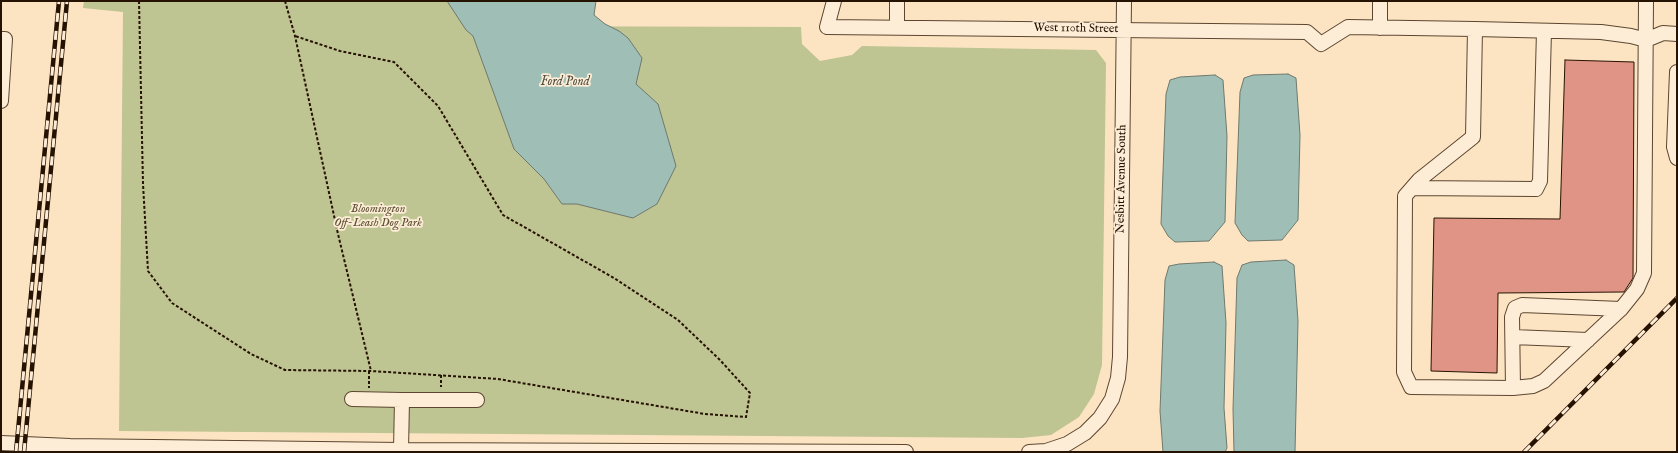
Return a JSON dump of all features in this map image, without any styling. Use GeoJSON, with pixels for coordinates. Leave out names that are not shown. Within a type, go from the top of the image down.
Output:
{"type":"FeatureCollection","features":[{"type":"Feature","properties":{"kind":"street","name":"West 110th Street"},"geometry":{"type":"LineString","coordinates":[[834,1],[827,27],[1307,32],[1321,44],[1348,27],[1380,28]]}},
{"type":"Feature","properties":{"kind":"street"},"geometry":{"type":"LineString","coordinates":[[897,1],[897,27]]}},
{"type":"Feature","properties":{"kind":"street","name":"Nesbitt Avenue South"},"geometry":{"type":"LineString","coordinates":[[1029,452],[1046,451],[1067,444],[1085,433],[1100,418],[1112,399],[1118,378],[1120,357],[1124,1]]}},
{"type":"Feature","properties":{"kind":"street"},"geometry":{"type":"LineString","coordinates":[[1380,1],[1380,28],[1601,32],[1632,36],[1646,40],[1663,33],[1677,34]]}},
{"type":"Feature","properties":{"kind":"street"},"geometry":{"type":"LineString","coordinates":[[1475,29],[1473,137],[1419,180],[1405,196],[1404,372],[1411,387],[1513,388],[1533,386],[1544,381],[1588,340],[1621,309],[1637,289],[1644,273],[1646,1]]}},
{"type":"Feature","properties":{"kind":"street"},"geometry":{"type":"LineString","coordinates":[[1412,188],[1536,189],[1540,181],[1544,31]]}},
{"type":"Feature","properties":{"kind":"street"},"geometry":{"type":"LineString","coordinates":[[1,39],[5,39],[1,101]]}},
{"type":"Feature","properties":{"kind":"street"},"geometry":{"type":"LineString","coordinates":[[1677,81],[1674,147],[1677,158]]}},
{"type":"Feature","properties":{"kind":"street"},"geometry":{"type":"LineString","coordinates":[[1513,388],[1512,316],[1515,308],[1522,305],[1621,309]]}},
{"type":"Feature","properties":{"kind":"street"},"geometry":{"type":"LineString","coordinates":[[1513,337],[1588,340]]}},
{"type":"Feature","properties":{"kind":"street"},"geometry":{"type":"LineString","coordinates":[[352,399],[477,400]]}},
{"type":"Feature","properties":{"kind":"street"},"geometry":{"type":"LineString","coordinates":[[402,400],[402,450]]}},
{"type":"Feature","properties":{"kind":"street"},"geometry":{"type":"LineString","coordinates":[[1,443],[125,450],[906,452]]}},
{"type":"Feature","properties":{"kind":"path"},"geometry":{"type":"LineString","coordinates":[[139,1],[143,184],[148,271],[172,302],[251,354],[285,370],[371,371],[498,379],[705,414],[746,417],[750,393],[720,360],[678,320],[614,278],[502,215],[438,106],[394,62],[340,51],[295,36]]}},
{"type":"Feature","properties":{"kind":"path"},"geometry":{"type":"LineString","coordinates":[[285,1],[295,36],[338,234],[371,371]]}},
{"type":"Feature","properties":{"kind":"green space","name":"Bloomington Off-Leash Dog Park"},"geometry":{"type":"Polygon","coordinates":[[[84,1],[478,1],[478,26],[801,27],[802,44],[820,61],[852,55],[862,46],[1096,50],[1106,63],[1102,365],[1094,394],[1079,417],[1051,435],[1022,438],[119,431],[123,12],[83,8],[84,1]]]}},
{"type":"Feature","properties":{"kind":"water","name":"Ford Pond"},"geometry":{"type":"Polygon","coordinates":[[[447,1],[596,1],[594,15],[605,24],[619,31],[628,38],[642,58],[636,84],[658,104],[676,166],[657,204],[633,218],[577,204],[562,204],[544,179],[514,149],[473,36],[466,30],[447,1]]]}},
{"type":"Feature","properties":{"kind":"water"},"geometry":{"type":"Polygon","coordinates":[[[1288,74],[1296,78],[1300,135],[1298,220],[1282,240],[1248,241],[1242,235],[1235,223],[1240,92],[1244,78],[1253,75],[1288,74]]]}},
{"type":"Feature","properties":{"kind":"water"},"geometry":{"type":"Polygon","coordinates":[[[1215,75],[1223,80],[1227,136],[1225,222],[1209,241],[1175,242],[1168,236],[1161,224],[1166,94],[1170,80],[1180,77],[1215,75]]]}},
{"type":"Feature","properties":{"kind":"water"},"geometry":{"type":"Polygon","coordinates":[[[1286,260],[1294,265],[1298,321],[1295,452],[1234,452],[1233,409],[1237,278],[1242,265],[1251,262],[1286,260]]]}},
{"type":"Feature","properties":{"kind":"water"},"geometry":{"type":"Polygon","coordinates":[[[1214,262],[1222,266],[1226,323],[1224,408],[1227,448],[1225,452],[1163,452],[1160,411],[1165,280],[1169,266],[1214,262]]]}},
{"type":"Feature","properties":{"kind":"building"},"geometry":{"type":"Polygon","coordinates":[[[1565,60],[1634,62],[1633,278],[1624,292],[1498,293],[1497,373],[1431,371],[1434,218],[1560,219],[1565,60]]]}},
{"type":"Feature","properties":{"kind":"railway"},"geometry":{"type":"LineString","coordinates":[[16,452],[59,1]]}},
{"type":"Feature","properties":{"kind":"railway"},"geometry":{"type":"LineString","coordinates":[[24,452],[67,1]]}},
{"type":"Feature","properties":{"kind":"railway"},"geometry":{"type":"LineString","coordinates":[[1524,452],[1677,298]]}}]}
